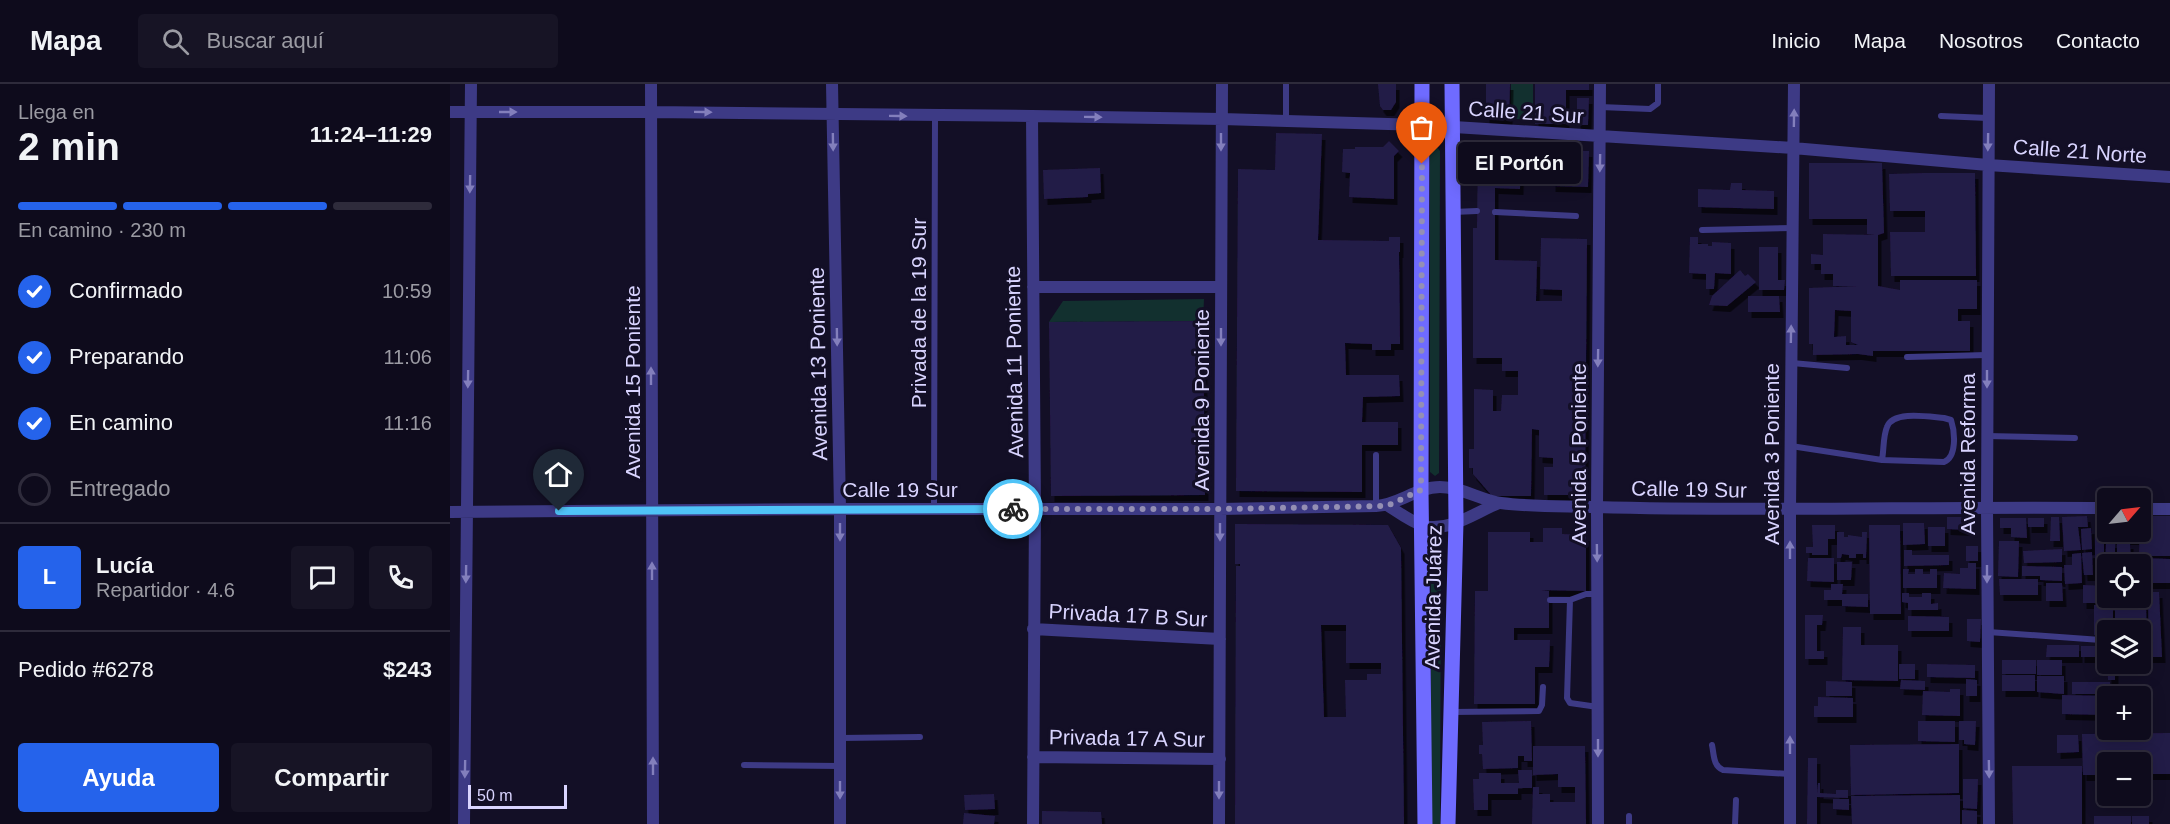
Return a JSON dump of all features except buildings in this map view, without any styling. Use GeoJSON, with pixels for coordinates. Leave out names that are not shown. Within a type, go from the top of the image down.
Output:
{"type":"FeatureCollection","features":[{"type":"Feature","properties":{"kind":"main road","name":"Avenida Juárez"},"geometry":{"type":"LineString","coordinates":[[1422,84],[1421,490],[1425,824]]}},
{"type":"Feature","properties":{"kind":"main road","name":"Avenida Juárez"},"geometry":{"type":"LineString","coordinates":[[1448,824],[1456,522],[1452,84]]}},
{"type":"Feature","properties":{"kind":"street"},"geometry":{"type":"LineString","coordinates":[[464,824],[471,84]]}},
{"type":"Feature","properties":{"kind":"street","name":"Avenida 15 Poniente"},"geometry":{"type":"LineString","coordinates":[[651,84],[652,824]]}},
{"type":"Feature","properties":{"kind":"street","name":"Avenida 13 Poniente"},"geometry":{"type":"LineString","coordinates":[[832,84],[840,509],[840,824]]}},
{"type":"Feature","properties":{"kind":"street","name":"Avenida 9 Poniente"},"geometry":{"type":"LineString","coordinates":[[1219,824],[1222,84]]}},
{"type":"Feature","properties":{"kind":"street","name":"Avenida 5 Poniente"},"geometry":{"type":"LineString","coordinates":[[1598,824],[1597,507],[1600,84]]}},
{"type":"Feature","properties":{"kind":"street","name":"Avenida 3 Poniente"},"geometry":{"type":"LineString","coordinates":[[1790,824],[1794,84]]}},
{"type":"Feature","properties":{"kind":"street","name":"Avenida Reforma"},"geometry":{"type":"LineString","coordinates":[[1989,84],[1987,355],[1989,824]]}},
{"type":"Feature","properties":{"kind":"street","name":"Calle 21 Sur"},"geometry":{"type":"LineString","coordinates":[[450,112],[1032,116],[1422,125],[1793,148],[1988,165]]}},
{"type":"Feature","properties":{"kind":"street","name":"Avenida 11 Poniente"},"geometry":{"type":"LineString","coordinates":[[1032,116],[1035,509],[1033,824]]}},
{"type":"Feature","properties":{"kind":"street","name":"Calle 21 Norte"},"geometry":{"type":"LineString","coordinates":[[1988,165],[2170,177]]}},
{"type":"Feature","properties":{"kind":"street"},"geometry":{"type":"LineString","coordinates":[[1033,287],[1221,287]]}},
{"type":"Feature","properties":{"kind":"street","name":"Calle 19 Sur"},"geometry":{"type":"LineString","coordinates":[[450,512],[1220,509],[1381,506],[1421,490],[1437,487],[1455,488],[1499,503],[1597,507],[1790,510],[2097,508]]}},
{"type":"Feature","properties":{"kind":"street","name":"Calle 19 Sur"},"geometry":{"type":"LineString","coordinates":[[1381,506],[1423,525],[1437,527],[1456,522],[1499,503]]}},
{"type":"Feature","properties":{"kind":"street"},"geometry":{"type":"LineString","coordinates":[[2151,509],[2170,509]]}},
{"type":"Feature","properties":{"kind":"street","name":"Privada 17 B Sur"},"geometry":{"type":"LineString","coordinates":[[1033,629],[1220,639]]}},
{"type":"Feature","properties":{"kind":"street","name":"Privada 17 A Sur"},"geometry":{"type":"LineString","coordinates":[[1033,757],[1220,759]]}},
{"type":"Feature","properties":{"kind":"lane"},"geometry":{"type":"LineString","coordinates":[[1286,84],[1286,121]]}},
{"type":"Feature","properties":{"kind":"lane"},"geometry":{"type":"LineString","coordinates":[[1600,107],[1650,109],[1658,103],[1658,84]]}},
{"type":"Feature","properties":{"kind":"lane"},"geometry":{"type":"LineString","coordinates":[[1941,116],[1988,118]]}},
{"type":"Feature","properties":{"kind":"lane","name":"Privada de la 19 Sur"},"geometry":{"type":"LineString","coordinates":[[934,509],[935,117]]}},
{"type":"Feature","properties":{"kind":"lane"},"geometry":{"type":"LineString","coordinates":[[1453,212],[1477,211]]}},
{"type":"Feature","properties":{"kind":"lane"},"geometry":{"type":"LineString","coordinates":[[1495,212],[1576,216]]}},
{"type":"Feature","properties":{"kind":"lane"},"geometry":{"type":"LineString","coordinates":[[1702,230],[1792,228]]}},
{"type":"Feature","properties":{"kind":"lane"},"geometry":{"type":"LineString","coordinates":[[1907,357],[1987,355]]}},
{"type":"Feature","properties":{"kind":"lane"},"geometry":{"type":"LineString","coordinates":[[1791,363],[1847,368]]}},
{"type":"Feature","properties":{"kind":"lane"},"geometry":{"type":"LineString","coordinates":[[1791,446],[1882,460],[1944,462],[1950,460],[1953,455],[1951,420],[1900,416],[1892,419],[1887,426],[1882,460]]}},
{"type":"Feature","properties":{"kind":"lane"},"geometry":{"type":"LineString","coordinates":[[1987,436],[2075,438]]}},
{"type":"Feature","properties":{"kind":"lane"},"geometry":{"type":"LineString","coordinates":[[1376,455],[1381,506]]}},
{"type":"Feature","properties":{"kind":"lane"},"geometry":{"type":"LineString","coordinates":[[1550,600],[1570,600],[1586,594],[1598,594]]}},
{"type":"Feature","properties":{"kind":"lane"},"geometry":{"type":"LineString","coordinates":[[1570,600],[1567,698],[1570,703],[1598,707]]}},
{"type":"Feature","properties":{"kind":"lane"},"geometry":{"type":"LineString","coordinates":[[1988,632],[2097,640]]}},
{"type":"Feature","properties":{"kind":"lane"},"geometry":{"type":"LineString","coordinates":[[1451,712],[1539,711],[1542,705],[1543,687]]}},
{"type":"Feature","properties":{"kind":"lane"},"geometry":{"type":"LineString","coordinates":[[840,738],[920,737]]}},
{"type":"Feature","properties":{"kind":"lane"},"geometry":{"type":"LineString","coordinates":[[1712,745],[1715,764],[1722,770],[1790,774]]}},
{"type":"Feature","properties":{"kind":"lane"},"geometry":{"type":"LineString","coordinates":[[744,765],[840,766]]}},
{"type":"Feature","properties":{"kind":"lane"},"geometry":{"type":"LineString","coordinates":[[1735,824],[1736,800]]}},
{"type":"Feature","properties":{"kind":"lane"},"geometry":{"type":"LineString","coordinates":[[1629,816],[1629,824]]}},
{"type":"Feature","properties":{"kind":"green space"},"geometry":{"type":"Polygon","coordinates":[[[1511,84],[1533,84],[1533,119],[1511,119],[1511,84]]]}},
{"type":"Feature","properties":{"kind":"green space"},"geometry":{"type":"Polygon","coordinates":[[[1432,147],[1437,147],[1440,151],[1439,473],[1435,476],[1430,472],[1430,150],[1432,147]]]}},
{"type":"Feature","properties":{"kind":"green space"},"geometry":{"type":"Polygon","coordinates":[[[1204,299],[1203,321],[1049,322],[1063,301],[1204,299]]]}},
{"type":"Feature","properties":{"kind":"green space"},"geometry":{"type":"Polygon","coordinates":[[[1436,553],[1441,557],[1440,824],[1431,824],[1431,556],[1436,553]]]}},
{"type":"Feature","properties":{"kind":"way so far"},"geometry":{"type":"LineString","coordinates":[[1013,509],[1387,506],[1421,490],[1422,164]]}},
{"type":"Feature","properties":{"kind":"place","name":"El Portón"},"geometry":{"type":"Point","coordinates":[1422,164]}},
{"type":"Feature","properties":{"kind":"route"},"geometry":{"type":"LineString","coordinates":[[559,511],[1013,509]]}}]}
